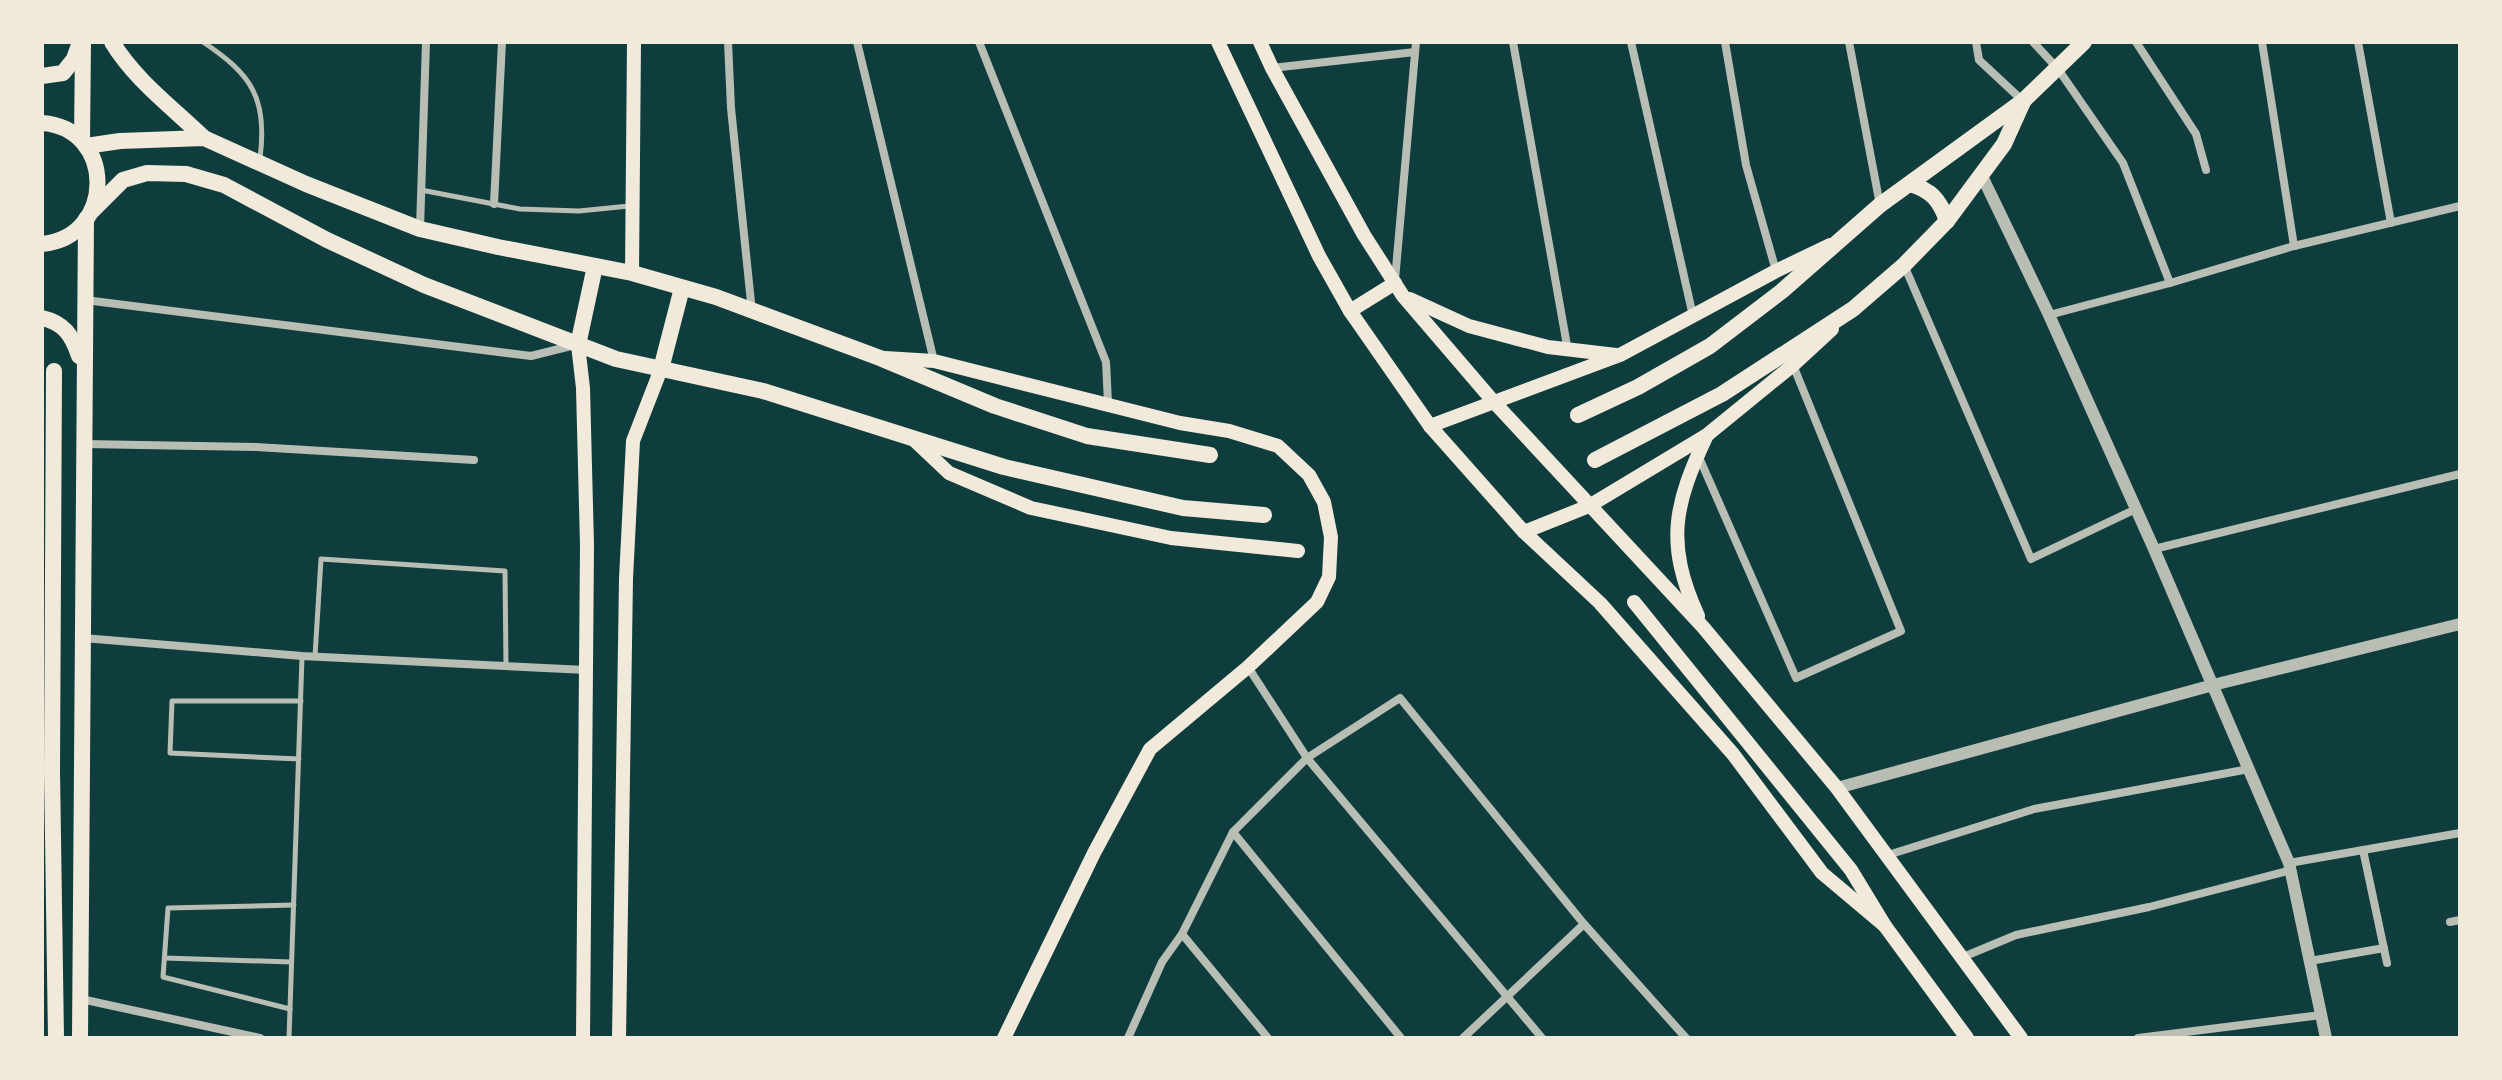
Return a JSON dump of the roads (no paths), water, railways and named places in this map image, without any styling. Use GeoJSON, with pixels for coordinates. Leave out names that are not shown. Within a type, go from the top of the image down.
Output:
{"type":"FeatureCollection","features":[{"type":"Feature","properties":{"kind":"main road"},"geometry":{"type":"LineString","coordinates":[[42,76],[63,73],[74,59],[81,42]]}},
{"type":"Feature","properties":{"kind":"main road"},"geometry":{"type":"LineString","coordinates":[[81,42],[84,143]]}},
{"type":"Feature","properties":{"kind":"main road"},"geometry":{"type":"LineString","coordinates":[[112,42],[145,83],[204,138],[420,229],[632,273],[716,297],[880,358],[995,406],[1087,436],[1210,455]]}},
{"type":"Feature","properties":{"kind":"main road"},"geometry":{"type":"LineString","coordinates":[[632,273],[634,42]]}},
{"type":"Feature","properties":{"kind":"main road"},"geometry":{"type":"LineString","coordinates":[[1218,42],[1319,256],[1350,311],[1430,426],[1524,532],[1600,603],[1733,754],[1822,873],[1885,926]]}},
{"type":"Feature","properties":{"kind":"main road"},"geometry":{"type":"LineString","coordinates":[[1260,42],[1364,235],[1399,289],[1493,401],[1703,627],[1837,788],[2021,1038]]}},
{"type":"Feature","properties":{"kind":"main road"},"geometry":{"type":"LineString","coordinates":[[1578,415],[1638,387],[1710,346],[1782,291],[1880,205],[2023,101],[2084,42]]}},
{"type":"Feature","properties":{"kind":"main road"},"geometry":{"type":"LineString","coordinates":[[1524,532],[1589,506],[1707,435],[1793,365],[1904,265],[1947,221],[2004,144],[2023,101]]}},
{"type":"Feature","properties":{"kind":"main road"},"geometry":{"type":"LineString","coordinates":[[42,123],[67,129],[84,143],[98,173],[98,192],[90,214],[84,300],[80,1038]]}},
{"type":"Feature","properties":{"kind":"main road"},"geometry":{"type":"LineString","coordinates":[[84,143],[204,138]]}},
{"type":"Feature","properties":{"kind":"main road"},"geometry":{"type":"LineString","coordinates":[[42,244],[65,238],[81,226],[123,180],[147,173],[186,174],[224,185],[327,240],[424,285],[616,359],[763,391],[1004,467],[1183,508],[1264,515]]}},
{"type":"Feature","properties":{"kind":"main road"},"geometry":{"type":"LineString","coordinates":[[1910,184],[1926,189],[1941,203],[1947,221]]}},
{"type":"Feature","properties":{"kind":"main road"},"geometry":{"type":"LineString","coordinates":[[1430,426],[1620,355],[1776,271],[1835,243]]}},
{"type":"Feature","properties":{"kind":"main road"},"geometry":{"type":"LineString","coordinates":[[583,1038],[585,466],[583,388],[578,345],[595,266]]}},
{"type":"Feature","properties":{"kind":"main road"},"geometry":{"type":"LineString","coordinates":[[619,1038],[626,579],[633,441],[661,369],[682,288]]}},
{"type":"Feature","properties":{"kind":"main road"},"geometry":{"type":"LineString","coordinates":[[1350,311],[1399,289]]}},
{"type":"Feature","properties":{"kind":"main road"},"geometry":{"type":"LineString","coordinates":[[1399,289],[1469,326],[1568,351],[1620,355]]}},
{"type":"Feature","properties":{"kind":"main road"},"geometry":{"type":"LineString","coordinates":[[1595,460],[1722,394],[1853,309]]}},
{"type":"Feature","properties":{"kind":"main road"},"geometry":{"type":"LineString","coordinates":[[42,318],[63,325],[73,338],[84,373]]}},
{"type":"Feature","properties":{"kind":"main road"},"geometry":{"type":"LineString","coordinates":[[880,358],[934,361],[1180,423],[1229,431],[1278,446],[1309,475],[1324,502],[1331,537],[1329,577],[1317,602],[1248,667],[1150,749],[1094,853],[1004,1038]]}},
{"type":"Feature","properties":{"kind":"main road"},"geometry":{"type":"LineString","coordinates":[[54,371],[52,771],[56,1038]]}},
{"type":"Feature","properties":{"kind":"main road"},"geometry":{"type":"LineString","coordinates":[[1703,627],[1683,582],[1677,535],[1679,504],[1707,435]]}},
{"type":"Feature","properties":{"kind":"main road"},"geometry":{"type":"LineString","coordinates":[[910,436],[949,473],[1031,508],[1171,538],[1298,551]]}},
{"type":"Feature","properties":{"kind":"main road"},"geometry":{"type":"LineString","coordinates":[[1634,602],[1851,870],[1885,926],[1967,1038]]}},
{"type":"Feature","properties":{"kind":"street"},"geometry":{"type":"LineString","coordinates":[[420,229],[426,42]]}},
{"type":"Feature","properties":{"kind":"street"},"geometry":{"type":"LineString","coordinates":[[494,204],[502,42]]}},
{"type":"Feature","properties":{"kind":"street"},"geometry":{"type":"LineString","coordinates":[[728,42],[731,108],[752,312]]}},
{"type":"Feature","properties":{"kind":"street"},"geometry":{"type":"LineString","coordinates":[[857,42],[934,361]]}},
{"type":"Feature","properties":{"kind":"street"},"geometry":{"type":"LineString","coordinates":[[979,42],[1106,362],[1108,403]]}},
{"type":"Feature","properties":{"kind":"street"},"geometry":{"type":"LineString","coordinates":[[1399,289],[1416,42]]}},
{"type":"Feature","properties":{"kind":"street"},"geometry":{"type":"LineString","coordinates":[[1513,42],[1568,351]]}},
{"type":"Feature","properties":{"kind":"street"},"geometry":{"type":"LineString","coordinates":[[1631,42],[1693,317]]}},
{"type":"Feature","properties":{"kind":"street"},"geometry":{"type":"LineString","coordinates":[[1725,42],[1746,165],[1776,271]]}},
{"type":"Feature","properties":{"kind":"street"},"geometry":{"type":"LineString","coordinates":[[1849,42],[1880,205]]}},
{"type":"Feature","properties":{"kind":"street"},"geometry":{"type":"LineString","coordinates":[[1976,42],[1979,60],[2023,101]]}},
{"type":"Feature","properties":{"kind":"street"},"geometry":{"type":"LineString","coordinates":[[2033,42],[2058,69],[2123,163],[2170,283]]}},
{"type":"Feature","properties":{"kind":"street"},"geometry":{"type":"LineString","coordinates":[[2136,42],[2196,134],[2206,170]]}},
{"type":"Feature","properties":{"kind":"street"},"geometry":{"type":"LineString","coordinates":[[2262,42],[2294,246]]}},
{"type":"Feature","properties":{"kind":"street"},"geometry":{"type":"LineString","coordinates":[[2358,42],[2391,223]]}},
{"type":"Feature","properties":{"kind":"street"},"geometry":{"type":"LineString","coordinates":[[1272,68],[1415,52]]}},
{"type":"Feature","properties":{"kind":"street"},"geometry":{"type":"LineString","coordinates":[[1981,174],[2049,315],[2154,549],[2290,866],[2326,1038]]}},
{"type":"Feature","properties":{"kind":"street"},"geometry":{"type":"LineString","coordinates":[[2049,315],[2294,246],[2460,206]]}},
{"type":"Feature","properties":{"kind":"street"},"geometry":{"type":"LineString","coordinates":[[1904,265],[2031,559],[2136,509]]}},
{"type":"Feature","properties":{"kind":"street"},"geometry":{"type":"LineString","coordinates":[[84,300],[531,356],[578,345]]}},
{"type":"Feature","properties":{"kind":"street"},"geometry":{"type":"LineString","coordinates":[[1698,455],[1796,678],[1901,631],[1793,365]]}},
{"type":"Feature","properties":{"kind":"street"},"geometry":{"type":"LineString","coordinates":[[84,444],[256,447],[474,460]]}},
{"type":"Feature","properties":{"kind":"street"},"geometry":{"type":"LineString","coordinates":[[2154,549],[2460,474]]}},
{"type":"Feature","properties":{"kind":"street"},"geometry":{"type":"LineString","coordinates":[[1837,788],[2213,685],[2460,624]]}},
{"type":"Feature","properties":{"kind":"street"},"geometry":{"type":"LineString","coordinates":[[82,638],[302,656],[586,670]]}},
{"type":"Feature","properties":{"kind":"street"},"geometry":{"type":"LineString","coordinates":[[1248,667],[1307,758],[1542,1038]]}},
{"type":"Feature","properties":{"kind":"street"},"geometry":{"type":"LineString","coordinates":[[1128,1038],[1162,962],[1182,934],[1233,832],[1307,758],[1400,698],[1584,924],[1686,1038]]}},
{"type":"Feature","properties":{"kind":"street"},"geometry":{"type":"LineString","coordinates":[[1888,855],[2034,809],[2249,769]]}},
{"type":"Feature","properties":{"kind":"street"},"geometry":{"type":"LineString","coordinates":[[1233,832],[1401,1038]]}},
{"type":"Feature","properties":{"kind":"street"},"geometry":{"type":"LineString","coordinates":[[1963,957],[2016,935],[2149,907],[2290,866],[2460,833]]}},
{"type":"Feature","properties":{"kind":"street"},"geometry":{"type":"LineString","coordinates":[[2363,850],[2387,963]]}},
{"type":"Feature","properties":{"kind":"street"},"geometry":{"type":"LineString","coordinates":[[1463,1038],[1584,924]]}},
{"type":"Feature","properties":{"kind":"street"},"geometry":{"type":"LineString","coordinates":[[1182,934],[1268,1038]]}},
{"type":"Feature","properties":{"kind":"street"},"geometry":{"type":"LineString","coordinates":[[2310,961],[2384,948]]}},
{"type":"Feature","properties":{"kind":"street"},"geometry":{"type":"LineString","coordinates":[[79,999],[260,1038]]}},
{"type":"Feature","properties":{"kind":"street"},"geometry":{"type":"LineString","coordinates":[[2138,1038],[2321,1015]]}},
{"type":"Feature","properties":{"kind":"lane"},"geometry":{"type":"LineString","coordinates":[[203,42],[233,62],[254,92],[262,131],[260,163]]}},
{"type":"Feature","properties":{"kind":"lane"},"geometry":{"type":"LineString","coordinates":[[421,190],[549,211],[634,205]]}},
{"type":"Feature","properties":{"kind":"lane"},"geometry":{"type":"LineString","coordinates":[[315,656],[321,559],[505,571],[506,666]]}},
{"type":"Feature","properties":{"kind":"lane"},"geometry":{"type":"LineString","coordinates":[[289,1038],[302,656]]}},
{"type":"Feature","properties":{"kind":"lane"},"geometry":{"type":"LineString","coordinates":[[299,759],[170,753],[172,701],[301,701]]}},
{"type":"Feature","properties":{"kind":"lane"},"geometry":{"type":"LineString","coordinates":[[290,1009],[163,977],[168,908],[294,905]]}},
{"type":"Feature","properties":{"kind":"lane"},"geometry":{"type":"LineString","coordinates":[[165,958],[291,962]]}}]}
